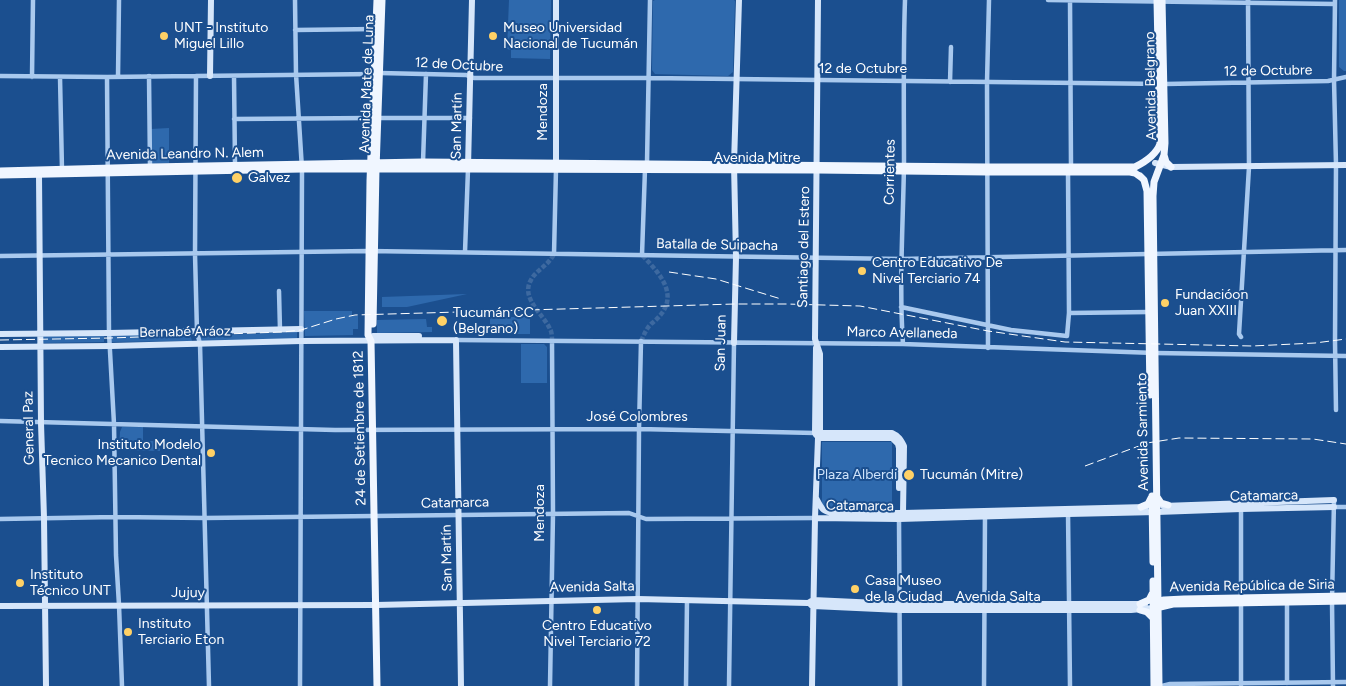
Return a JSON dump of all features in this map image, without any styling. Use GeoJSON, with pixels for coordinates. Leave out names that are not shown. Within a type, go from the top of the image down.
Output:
{"type":"FeatureCollection","features":[{"type":"Feature","properties":{"kind":"main road","name":"Avenida Mate de Luna"},"geometry":{"type":"LineString","coordinates":[[377,0],[377,74]]}},
{"type":"Feature","properties":{"kind":"main road","name":"Avenida Mate de Luna"},"geometry":{"type":"LineString","coordinates":[[373,166],[371,150],[375,118],[382,0]]}},
{"type":"Feature","properties":{"kind":"main road","name":"Avenida Belgrano"},"geometry":{"type":"LineString","coordinates":[[1158,166],[1164,155],[1165,143],[1160,1]]}},
{"type":"Feature","properties":{"kind":"main road","name":"Avenida Belgrano"},"geometry":{"type":"LineString","coordinates":[[1143,163],[1156,152],[1160,144],[1162,84]]}},
{"type":"Feature","properties":{"kind":"main road","name":"Avenida Mate de Luna"},"geometry":{"type":"LineString","coordinates":[[373,166],[377,145],[375,118]]}},
{"type":"Feature","properties":{"kind":"main road"},"geometry":{"type":"LineString","coordinates":[[371,150],[367,160],[359,166],[372,181],[390,166],[381,159],[377,145]]}},
{"type":"Feature","properties":{"kind":"main road"},"geometry":{"type":"LineString","coordinates":[[1164,155],[1166,162],[1171,167]]}},
{"type":"Feature","properties":{"kind":"main road"},"geometry":{"type":"LineString","coordinates":[[1148,161],[1158,166],[1155,178],[1150,181],[1143,179],[1139,173],[1143,163],[1148,161]]}},
{"type":"Feature","properties":{"kind":"main road","name":"Avenida Mitre"},"geometry":{"type":"LineString","coordinates":[[390,166],[423,162],[468,165]]}},
{"type":"Feature","properties":{"kind":"main road","name":"Avenida Mitre"},"geometry":{"type":"LineString","coordinates":[[1069,170],[1131,167],[1143,163]]}},
{"type":"Feature","properties":{"kind":"main road","name":"Avenida Leandro N. Alem"},"geometry":{"type":"LineString","coordinates":[[108,170],[150,166],[195,169],[235,165],[301,167]]}},
{"type":"Feature","properties":{"kind":"main road","name":"Avenida Leandro N. Alem"},"geometry":{"type":"LineString","coordinates":[[0,176],[62,171],[373,166]]}},
{"type":"Feature","properties":{"kind":"main road","name":"Avenida Mitre"},"geometry":{"type":"LineString","coordinates":[[373,166],[646,166],[1069,170],[1130,172],[1143,179]]}},
{"type":"Feature","properties":{"kind":"main road","name":"24 de Setiembre de 1812"},"geometry":{"type":"LineString","coordinates":[[373,166],[371,251],[372,429],[377,686]]}},
{"type":"Feature","properties":{"kind":"main road","name":"Avenida Leandro N. Alem"},"geometry":{"type":"LineString","coordinates":[[0,170],[39,172]]}},
{"type":"Feature","properties":{"kind":"main road","name":"Avenida Sarmiento"},"geometry":{"type":"LineString","coordinates":[[1152,353],[1149,312],[1153,188],[1155,178]]}},
{"type":"Feature","properties":{"kind":"main road","name":"Avenida Sarmiento"},"geometry":{"type":"LineString","coordinates":[[1143,179],[1147,191],[1151,254],[1156,588],[1154,686]]}},
{"type":"Feature","properties":{"kind":"main road"},"geometry":{"type":"LineString","coordinates":[[1141,507],[1148,504],[1154,493],[1159,501],[1168,505]]}},
{"type":"Feature","properties":{"kind":"main road"},"geometry":{"type":"LineString","coordinates":[[1156,588],[1165,597],[1174,602],[1163,609],[1156,618],[1140,607],[1149,600],[1156,588]]}},
{"type":"Feature","properties":{"kind":"main road","name":"Avenida República de Siria"},"geometry":{"type":"LineString","coordinates":[[1241,600],[1287,602],[1346,596]]}},
{"type":"Feature","properties":{"kind":"main road","name":"Avenida República de Siria"},"geometry":{"type":"LineString","coordinates":[[1156,605],[1174,602],[1332,598],[1346,601]]}},
{"type":"Feature","properties":{"kind":"main road","name":"Avenida Sarmiento"},"geometry":{"type":"LineString","coordinates":[[1156,618],[1160,686]]}},
{"type":"Feature","properties":{"kind":"street"},"geometry":{"type":"LineString","coordinates":[[32,76],[33,0]]}},
{"type":"Feature","properties":{"kind":"street"},"geometry":{"type":"LineString","coordinates":[[118,77],[119,0]]}},
{"type":"Feature","properties":{"kind":"street"},"geometry":{"type":"LineString","coordinates":[[210,76],[211,0]]}},
{"type":"Feature","properties":{"kind":"street"},"geometry":{"type":"LineString","coordinates":[[295,0],[302,252],[300,686]]}},
{"type":"Feature","properties":{"kind":"street","name":"San Martín"},"geometry":{"type":"LineString","coordinates":[[465,252],[472,0]]}},
{"type":"Feature","properties":{"kind":"street","name":"Mendoza"},"geometry":{"type":"LineString","coordinates":[[554,254],[556,0]]}},
{"type":"Feature","properties":{"kind":"street"},"geometry":{"type":"LineString","coordinates":[[642,255],[650,0]]}},
{"type":"Feature","properties":{"kind":"street","name":"San Juan"},"geometry":{"type":"LineString","coordinates":[[729,686],[736,257],[734,167],[739,0]]}},
{"type":"Feature","properties":{"kind":"street","name":"Santiago del Estero"},"geometry":{"type":"LineString","coordinates":[[812,686],[811,603],[820,354],[816,339],[818,0]]}},
{"type":"Feature","properties":{"kind":"street","name":"Corrientes"},"geometry":{"type":"LineString","coordinates":[[903,344],[901,259],[904,0]]}},
{"type":"Feature","properties":{"kind":"street"},"geometry":{"type":"LineString","coordinates":[[988,348],[987,82],[989,0]]}},
{"type":"Feature","properties":{"kind":"street"},"geometry":{"type":"LineString","coordinates":[[1048,0],[1335,2],[1336,410]]}},
{"type":"Feature","properties":{"kind":"street"},"geometry":{"type":"LineString","coordinates":[[901,307],[988,326],[1030,333],[1067,336],[1069,313],[1070,0]]}},
{"type":"Feature","properties":{"kind":"street"},"geometry":{"type":"LineString","coordinates":[[1241,337],[1239,334],[1249,167],[1248,1]]}},
{"type":"Feature","properties":{"kind":"street"},"geometry":{"type":"LineString","coordinates":[[295,30],[376,29]]}},
{"type":"Feature","properties":{"kind":"street"},"geometry":{"type":"LineString","coordinates":[[950,82],[951,46]]}},
{"type":"Feature","properties":{"kind":"street"},"geometry":{"type":"LineString","coordinates":[[423,162],[426,74]]}},
{"type":"Feature","properties":{"kind":"street","name":"12 de Octubre"},"geometry":{"type":"LineString","coordinates":[[0,76],[118,77],[426,74],[466,75],[474,78],[648,78],[1071,84],[1334,80],[1346,77]]}},
{"type":"Feature","properties":{"kind":"street"},"geometry":{"type":"LineString","coordinates":[[60,76],[62,171]]}},
{"type":"Feature","properties":{"kind":"street"},"geometry":{"type":"LineString","coordinates":[[149,76],[150,166]]}},
{"type":"Feature","properties":{"kind":"street"},"geometry":{"type":"LineString","coordinates":[[196,76],[195,254],[197,332],[200,344],[203,426],[208,686]]}},
{"type":"Feature","properties":{"kind":"street"},"geometry":{"type":"LineString","coordinates":[[234,76],[235,165]]}},
{"type":"Feature","properties":{"kind":"street"},"geometry":{"type":"LineString","coordinates":[[107,77],[110,333],[114,424],[116,555],[120,605],[122,686]]}},
{"type":"Feature","properties":{"kind":"street"},"geometry":{"type":"LineString","coordinates":[[234,119],[470,118]]}},
{"type":"Feature","properties":{"kind":"street"},"geometry":{"type":"LineString","coordinates":[[1158,166],[1346,165]]}},
{"type":"Feature","properties":{"kind":"street","name":"General Paz"},"geometry":{"type":"LineString","coordinates":[[39,172],[46,686]]}},
{"type":"Feature","properties":{"kind":"street","name":"Batalla de Suipacha"},"geometry":{"type":"LineString","coordinates":[[0,256],[371,251],[901,259],[1346,250]]}},
{"type":"Feature","properties":{"kind":"street"},"geometry":{"type":"LineString","coordinates":[[279,291],[280,330]]}},
{"type":"Feature","properties":{"kind":"street"},"geometry":{"type":"LineString","coordinates":[[1069,313],[1149,312]]}},
{"type":"Feature","properties":{"kind":"street","name":"Bernabé Aráoz"},"geometry":{"type":"LineString","coordinates":[[0,334],[301,329]]}},
{"type":"Feature","properties":{"kind":"street","name":"Marco Avellaneda"},"geometry":{"type":"LineString","coordinates":[[372,338],[903,344],[1152,353],[1346,356]]}},
{"type":"Feature","properties":{"kind":"street","name":"Bernabé Aráoz"},"geometry":{"type":"LineString","coordinates":[[0,347],[200,344],[372,338]]}},
{"type":"Feature","properties":{"kind":"street","name":"San Martín"},"geometry":{"type":"LineString","coordinates":[[456,340],[461,686]]}},
{"type":"Feature","properties":{"kind":"street","name":"Mendoza"},"geometry":{"type":"LineString","coordinates":[[550,686],[553,514],[552,340]]}},
{"type":"Feature","properties":{"kind":"street"},"geometry":{"type":"LineString","coordinates":[[637,686],[641,341]]}},
{"type":"Feature","properties":{"kind":"street","name":"José Colombres"},"geometry":{"type":"LineString","coordinates":[[0,422],[300,429],[639,429],[892,438],[897,439],[899,448],[901,515]]}},
{"type":"Feature","properties":{"kind":"street","name":"Catamarca"},"geometry":{"type":"LineString","coordinates":[[816,497],[826,512],[901,515]]}},
{"type":"Feature","properties":{"kind":"street"},"geometry":{"type":"LineString","coordinates":[[1333,684],[1334,500]]}},
{"type":"Feature","properties":{"kind":"street","name":"Catamarca"},"geometry":{"type":"LineString","coordinates":[[0,519],[116,516],[205,518],[629,513],[646,519],[814,518],[1154,509],[1210,510],[1241,505],[1334,500]]}},
{"type":"Feature","properties":{"kind":"street","name":"Catamarca"},"geometry":{"type":"LineString","coordinates":[[1068,511],[1141,507],[1154,509],[1168,505],[1346,507]]}},
{"type":"Feature","properties":{"kind":"street"},"geometry":{"type":"LineString","coordinates":[[1241,505],[1241,685]]}},
{"type":"Feature","properties":{"kind":"street"},"geometry":{"type":"LineString","coordinates":[[1068,511],[1070,686]]}},
{"type":"Feature","properties":{"kind":"street"},"geometry":{"type":"LineString","coordinates":[[984,686],[985,514]]}},
{"type":"Feature","properties":{"kind":"street"},"geometry":{"type":"LineString","coordinates":[[900,686],[901,515]]}},
{"type":"Feature","properties":{"kind":"street","name":"Avenida Salta"},"geometry":{"type":"LineString","coordinates":[[376,605],[638,599],[731,600],[900,607],[1140,607],[1156,605]]}},
{"type":"Feature","properties":{"kind":"street"},"geometry":{"type":"LineString","coordinates":[[686,600],[686,686]]}},
{"type":"Feature","properties":{"kind":"street"},"geometry":{"type":"LineString","coordinates":[[1287,602],[1287,683]]}},
{"type":"Feature","properties":{"kind":"street","name":"Jujuy"},"geometry":{"type":"LineString","coordinates":[[0,606],[376,605]]}},
{"type":"Feature","properties":{"kind":"street"},"geometry":{"type":"LineString","coordinates":[[1160,686],[1170,684],[1333,684],[1346,682]]}},
{"type":"Feature","properties":{"kind":"green space"},"geometry":{"type":"Polygon","coordinates":[[[509,0],[551,0],[550,59],[511,58],[511,50],[507,49],[509,0]]]}},
{"type":"Feature","properties":{"kind":"green space"},"geometry":{"type":"Polygon","coordinates":[[[734,0],[733,72],[728,76],[655,74],[652,70],[653,1],[734,0]]]}},
{"type":"Feature","properties":{"kind":"green space"},"geometry":{"type":"Polygon","coordinates":[[[1339,0],[1346,0],[1346,71],[1339,67],[1339,0]]]}},
{"type":"Feature","properties":{"kind":"green space"},"geometry":{"type":"Polygon","coordinates":[[[169,128],[169,163],[151,164],[151,129],[169,128]]]}},
{"type":"Feature","properties":{"kind":"green space"},"geometry":{"type":"Polygon","coordinates":[[[467,294],[407,307],[382,307],[382,297],[467,294]]]}},
{"type":"Feature","properties":{"kind":"green space"},"geometry":{"type":"Polygon","coordinates":[[[304,311],[352,311],[352,316],[358,316],[358,329],[353,329],[353,335],[305,336],[304,311]]]}},
{"type":"Feature","properties":{"kind":"green space"},"geometry":{"type":"Polygon","coordinates":[[[490,317],[530,317],[530,334],[490,334],[490,317]]]}},
{"type":"Feature","properties":{"kind":"green space"},"geometry":{"type":"Polygon","coordinates":[[[426,319],[427,327],[432,327],[432,332],[377,333],[377,320],[426,319]]]}},
{"type":"Feature","properties":{"kind":"green space"},"geometry":{"type":"Polygon","coordinates":[[[297,332],[297,339],[198,342],[196,336],[297,332]]]}},
{"type":"Feature","properties":{"kind":"green space"},"geometry":{"type":"Polygon","coordinates":[[[190,334],[192,341],[111,342],[111,335],[190,334]]]}},
{"type":"Feature","properties":{"kind":"green space"},"geometry":{"type":"Polygon","coordinates":[[[104,335],[104,342],[42,343],[42,336],[104,335]]]}},
{"type":"Feature","properties":{"kind":"green space"},"geometry":{"type":"Polygon","coordinates":[[[521,344],[544,344],[547,347],[547,383],[521,383],[521,344]]]}},
{"type":"Feature","properties":{"kind":"green space"},"geometry":{"type":"Polygon","coordinates":[[[122,427],[143,427],[143,441],[160,440],[160,451],[119,450],[122,427]]]}},
{"type":"Feature","properties":{"kind":"green space","name":"Plaza Alberdi"},"geometry":{"type":"Polygon","coordinates":[[[822,442],[892,442],[892,507],[822,507],[822,442]]]}},
{"type":"Feature","properties":{"kind":"tunnel"},"geometry":{"type":"LineString","coordinates":[[552,341],[551,330],[534,306],[528,293],[528,287],[536,273],[549,262],[554,254]]}},
{"type":"Feature","properties":{"kind":"tunnel"},"geometry":{"type":"LineString","coordinates":[[641,341],[648,328],[662,313],[668,297],[659,274],[642,255]]}},
{"type":"Feature","properties":{"kind":"railway"},"geometry":{"type":"LineString","coordinates":[[669,272],[716,279],[781,299]]}},
{"type":"Feature","properties":{"kind":"railway"},"geometry":{"type":"LineString","coordinates":[[0,340],[283,332],[301,330],[355,315],[735,304],[860,306],[988,331],[1065,342],[1252,346],[1315,343],[1346,339]]}},
{"type":"Feature","properties":{"kind":"railway"},"geometry":{"type":"LineString","coordinates":[[1085,466],[1147,443],[1179,438],[1313,439],[1346,444]]}},
{"type":"Feature","properties":{"kind":"place","name":"UNT - Instituto Miguel Lillo"},"geometry":{"type":"Point","coordinates":[164,36]}},
{"type":"Feature","properties":{"kind":"place","name":"Museo Universidad Nacional de Tucumán"},"geometry":{"type":"Point","coordinates":[493,36]}},
{"type":"Feature","properties":{"kind":"place","name":"Galvez"},"geometry":{"type":"Point","coordinates":[237,178]}},
{"type":"Feature","properties":{"kind":"place","name":"Centro Educativo De Nivel Terciario 74"},"geometry":{"type":"Point","coordinates":[862,271]}},
{"type":"Feature","properties":{"kind":"place","name":"Fundacióon Juan XXIII"},"geometry":{"type":"Point","coordinates":[1165,303]}},
{"type":"Feature","properties":{"kind":"place","name":"Tucumán CC (Belgrano)"},"geometry":{"type":"Point","coordinates":[442,321]}},
{"type":"Feature","properties":{"kind":"place","name":"Instituto Modelo Tecnico Mecanico Dental"},"geometry":{"type":"Point","coordinates":[211,453]}},
{"type":"Feature","properties":{"kind":"place","name":"Tucumán (Mitre)"},"geometry":{"type":"Point","coordinates":[909,475]}},
{"type":"Feature","properties":{"kind":"place","name":"Instituto Técnico UNT"},"geometry":{"type":"Point","coordinates":[20,583]}},
{"type":"Feature","properties":{"kind":"place","name":"Casa Museo de la Ciudad"},"geometry":{"type":"Point","coordinates":[855,589]}},
{"type":"Feature","properties":{"kind":"place","name":"Centro Educativo Nivel Terciario 72"},"geometry":{"type":"Point","coordinates":[597,610]}},
{"type":"Feature","properties":{"kind":"place","name":"Instituto Terciario Eton"},"geometry":{"type":"Point","coordinates":[128,632]}}]}
